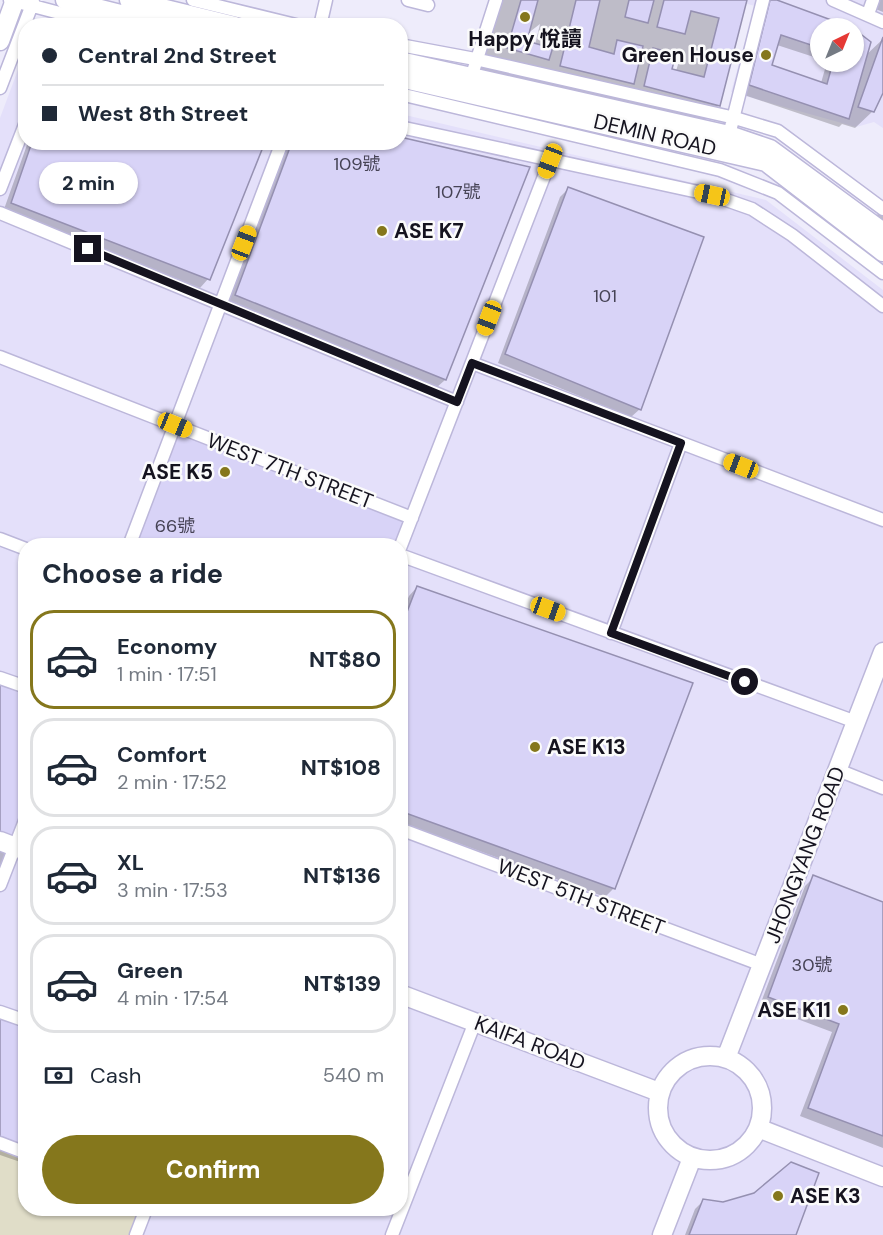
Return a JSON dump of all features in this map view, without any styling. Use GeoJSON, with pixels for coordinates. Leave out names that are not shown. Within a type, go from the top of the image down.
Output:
{"type":"FeatureCollection","features":[{"type":"Feature","properties":{"kind":"street"},"geometry":{"type":"LineString","coordinates":[[65,0],[136,18]]}},
{"type":"Feature","properties":{"kind":"street"},"geometry":{"type":"LineString","coordinates":[[129,0],[226,16]]}},
{"type":"Feature","properties":{"kind":"street"},"geometry":{"type":"LineString","coordinates":[[193,0],[226,16]]}},
{"type":"Feature","properties":{"kind":"street"},"geometry":{"type":"LineString","coordinates":[[322,18],[326,0]]}},
{"type":"Feature","properties":{"kind":"street"},"geometry":{"type":"LineString","coordinates":[[408,0],[428,5]]}},
{"type":"Feature","properties":{"kind":"street"},"geometry":{"type":"LineString","coordinates":[[469,84],[496,0]]}},
{"type":"Feature","properties":{"kind":"street"},"geometry":{"type":"LineString","coordinates":[[720,170],[763,0]]}},
{"type":"Feature","properties":{"kind":"street"},"geometry":{"type":"LineString","coordinates":[[832,0],[883,22]]}},
{"type":"Feature","properties":{"kind":"street"},"geometry":{"type":"LineString","coordinates":[[868,14],[873,0]]}},
{"type":"Feature","properties":{"kind":"street"},"geometry":{"type":"LineString","coordinates":[[21,2],[80,18]]}},
{"type":"Feature","properties":{"kind":"street"},"geometry":{"type":"LineString","coordinates":[[0,41],[21,2]]}},
{"type":"Feature","properties":{"kind":"street"},"geometry":{"type":"LineString","coordinates":[[0,88],[21,2]]}},
{"type":"Feature","properties":{"kind":"street","name":"DEMIN ROAD"},"geometry":{"type":"LineString","coordinates":[[408,50],[469,84],[727,143],[770,149],[883,232]]}},
{"type":"Feature","properties":{"kind":"street","name":"DEMIN ROAD"},"geometry":{"type":"LineString","coordinates":[[408,65],[720,170],[778,192],[883,273]]}},
{"type":"Feature","properties":{"kind":"street","name":"DEMIN ROAD"},"geometry":{"type":"LineString","coordinates":[[408,79],[469,84],[735,118],[778,131],[883,209]]}},
{"type":"Feature","properties":{"kind":"street","name":"DEMIN ROAD"},"geometry":{"type":"LineString","coordinates":[[408,93],[469,84]]}},
{"type":"Feature","properties":{"kind":"street"},"geometry":{"type":"LineString","coordinates":[[408,129],[712,195],[752,209],[792,235],[883,306]]}},
{"type":"Feature","properties":{"kind":"street"},"geometry":{"type":"LineString","coordinates":[[0,189],[18,143]]}},
{"type":"Feature","properties":{"kind":"street","name":"DEMIN ROAD"},"geometry":{"type":"LineString","coordinates":[[727,143],[765,162],[883,252]]}},
{"type":"Feature","properties":{"kind":"street"},"geometry":{"type":"LineString","coordinates":[[132,538],[279,150]]}},
{"type":"Feature","properties":{"kind":"street"},"geometry":{"type":"LineString","coordinates":[[404,538],[550,161]]}},
{"type":"Feature","properties":{"kind":"street"},"geometry":{"type":"LineString","coordinates":[[0,213],[457,402]]}},
{"type":"Feature","properties":{"kind":"street","name":"WEST 7TH STREET"},"geometry":{"type":"LineString","coordinates":[[0,357],[412,519]]}},
{"type":"Feature","properties":{"kind":"street"},"geometry":{"type":"LineString","coordinates":[[472,363],[883,520]]}},
{"type":"Feature","properties":{"kind":"street"},"geometry":{"type":"LineString","coordinates":[[611,633],[681,443]]}},
{"type":"Feature","properties":{"kind":"street"},"geometry":{"type":"LineString","coordinates":[[0,539],[18,546]]}},
{"type":"Feature","properties":{"kind":"street"},"geometry":{"type":"LineString","coordinates":[[408,558],[856,722]]}},
{"type":"Feature","properties":{"kind":"street","name":"JHONGYANG ROAD"},"geometry":{"type":"LineString","coordinates":[[726,1058],[883,652]]}},
{"type":"Feature","properties":{"kind":"street"},"geometry":{"type":"LineString","coordinates":[[0,678],[18,684]]}},
{"type":"Feature","properties":{"kind":"street"},"geometry":{"type":"LineString","coordinates":[[838,770],[883,788]]}},
{"type":"Feature","properties":{"kind":"street","name":"WEST 5TH STREET"},"geometry":{"type":"LineString","coordinates":[[408,832],[762,965]]}},
{"type":"Feature","properties":{"kind":"street"},"geometry":{"type":"LineString","coordinates":[[0,885],[13,847]]}},
{"type":"Feature","properties":{"kind":"street","name":"KAIFA ROAD"},"geometry":{"type":"LineString","coordinates":[[408,997],[659,1092]]}},
{"type":"Feature","properties":{"kind":"street"},"geometry":{"type":"LineString","coordinates":[[0,1012],[18,1019]]}},
{"type":"Feature","properties":{"kind":"street"},"geometry":{"type":"LineString","coordinates":[[408,1194],[476,1022]]}},
{"type":"Feature","properties":{"kind":"street"},"geometry":{"type":"LineString","coordinates":[[704,1056],[726,1058],[750,1075],[759,1089],[762,1111],[758,1128],[746,1147],[725,1158],[714,1161],[692,1158],[679,1151],[662,1130],[657,1106],[659,1092],[670,1073],[682,1063],[704,1056]]}},
{"type":"Feature","properties":{"kind":"street"},"geometry":{"type":"LineString","coordinates":[[758,1128],[883,1177]]}},
{"type":"Feature","properties":{"kind":"street"},"geometry":{"type":"LineString","coordinates":[[0,1143],[18,1150]]}},
{"type":"Feature","properties":{"kind":"street"},"geometry":{"type":"LineString","coordinates":[[662,1235],[692,1158]]}},
{"type":"Feature","properties":{"kind":"street"},"geometry":{"type":"LineString","coordinates":[[136,1235],[143,1216]]}},
{"type":"Feature","properties":{"kind":"street"},"geometry":{"type":"LineString","coordinates":[[392,1235],[399,1216]]}},
{"type":"Feature","properties":{"kind":"shaded area"},"geometry":{"type":"Polygon","coordinates":[[[732,0],[883,0],[883,128],[874,122],[856,127],[731,92],[755,6],[732,0]]]}},
{"type":"Feature","properties":{"kind":"shaded area"},"geometry":{"type":"Polygon","coordinates":[[[18,70],[18,150],[408,150],[408,116],[766,200],[883,290],[883,1235],[0,1235],[0,118],[18,70]]]}},
{"type":"Feature","properties":{"kind":"shaded area"},"geometry":{"type":"Polygon","coordinates":[[[0,1143],[18,1150],[18,1216],[143,1216],[136,1235],[0,1235],[0,1143]]]}},
{"type":"Feature","properties":{"kind":"building","name":"Happy 悅讀"},"geometry":{"type":"Polygon","coordinates":[[[521,0],[538,0],[527,41],[541,45],[544,34],[556,37],[549,60],[507,48],[521,0]]]}},
{"type":"Feature","properties":{"kind":"building"},"geometry":{"type":"Polygon","coordinates":[[[576,0],[600,0],[589,47],[614,54],[617,40],[643,46],[634,84],[560,66],[576,0]]]}},
{"type":"Feature","properties":{"kind":"building"},"geometry":{"type":"Polygon","coordinates":[[[629,0],[654,0],[648,23],[625,17],[629,0]]]}},
{"type":"Feature","properties":{"kind":"building"},"geometry":{"type":"Polygon","coordinates":[[[664,0],[747,0],[720,106],[644,86],[653,48],[676,54],[672,69],[704,77],[719,18],[691,11],[685,34],[657,27],[664,0]]]}},
{"type":"Feature","properties":{"kind":"building","name":"Green House"},"geometry":{"type":"Polygon","coordinates":[[[770,0],[777,0],[826,18],[810,18],[810,45],[781,35],[772,65],[827,84],[830,72],[862,72],[849,119],[749,85],[770,0]]]}},
{"type":"Feature","properties":{"kind":"building","name":"Green House"},"geometry":{"type":"Polygon","coordinates":[[[864,37],[871,42],[864,66],[864,37]]]}},
{"type":"Feature","properties":{"kind":"building"},"geometry":{"type":"Polygon","coordinates":[[[883,37],[883,93],[874,112],[858,107],[883,37]]]}},
{"type":"Feature","properties":{"kind":"building","name":"ASE K7"},"geometry":{"type":"Polygon","coordinates":[[[408,139],[530,167],[446,380],[235,295],[289,150],[408,150],[408,139]]]}},
{"type":"Feature","properties":{"kind":"building"},"geometry":{"type":"Polygon","coordinates":[[[29,150],[262,150],[210,280],[11,203],[29,150]]]}},
{"type":"Feature","properties":{"kind":"building"},"geometry":{"type":"Polygon","coordinates":[[[568,187],[704,237],[641,410],[505,354],[568,187]]]}},
{"type":"Feature","properties":{"kind":"building","name":"ASE K5"},"geometry":{"type":"Polygon","coordinates":[[[175,425],[412,518],[403,538],[132,538],[175,425]]]}},
{"type":"Feature","properties":{"kind":"building","name":"ASE K13"},"geometry":{"type":"Polygon","coordinates":[[[417,586],[693,683],[615,889],[408,814],[408,609],[417,586]]]}},
{"type":"Feature","properties":{"kind":"building"},"geometry":{"type":"Polygon","coordinates":[[[0,678],[18,684],[18,839],[15,847],[0,841],[0,678]]]}},
{"type":"Feature","properties":{"kind":"building","name":"ASE K11"},"geometry":{"type":"Polygon","coordinates":[[[813,875],[883,902],[883,1136],[808,1108],[839,1024],[768,997],[813,875]]]}},
{"type":"Feature","properties":{"kind":"building"},"geometry":{"type":"Polygon","coordinates":[[[0,1012],[18,1018],[18,1150],[0,1143],[0,1012]]]}},
{"type":"Feature","properties":{"kind":"building","name":"ASE K3"},"geometry":{"type":"Polygon","coordinates":[[[791,1162],[819,1173],[796,1235],[689,1235],[703,1199],[723,1202],[754,1193],[791,1162]]]}},
{"type":"Feature","properties":{"kind":"place","name":"Happy 悅讀"},"geometry":{"type":"Point","coordinates":[525,17]}},
{"type":"Feature","properties":{"kind":"place","name":"Green House"},"geometry":{"type":"Point","coordinates":[766,55]}},
{"type":"Feature","properties":{"kind":"place","name":"ASE K7"},"geometry":{"type":"Point","coordinates":[382,231]}},
{"type":"Feature","properties":{"kind":"place","name":"ASE K5"},"geometry":{"type":"Point","coordinates":[225,472]}},
{"type":"Feature","properties":{"kind":"place","name":"ASE K13"},"geometry":{"type":"Point","coordinates":[535,747]}},
{"type":"Feature","properties":{"kind":"place","name":"ASE K11"},"geometry":{"type":"Point","coordinates":[843,1010]}},
{"type":"Feature","properties":{"kind":"place","name":"ASE K3"},"geometry":{"type":"Point","coordinates":[778,1196]}},
{"type":"Feature","properties":{"kind":"route"},"geometry":{"type":"LineString","coordinates":[[88,249],[457,402],[472,363],[681,443],[611,633],[745,682]]}}]}
